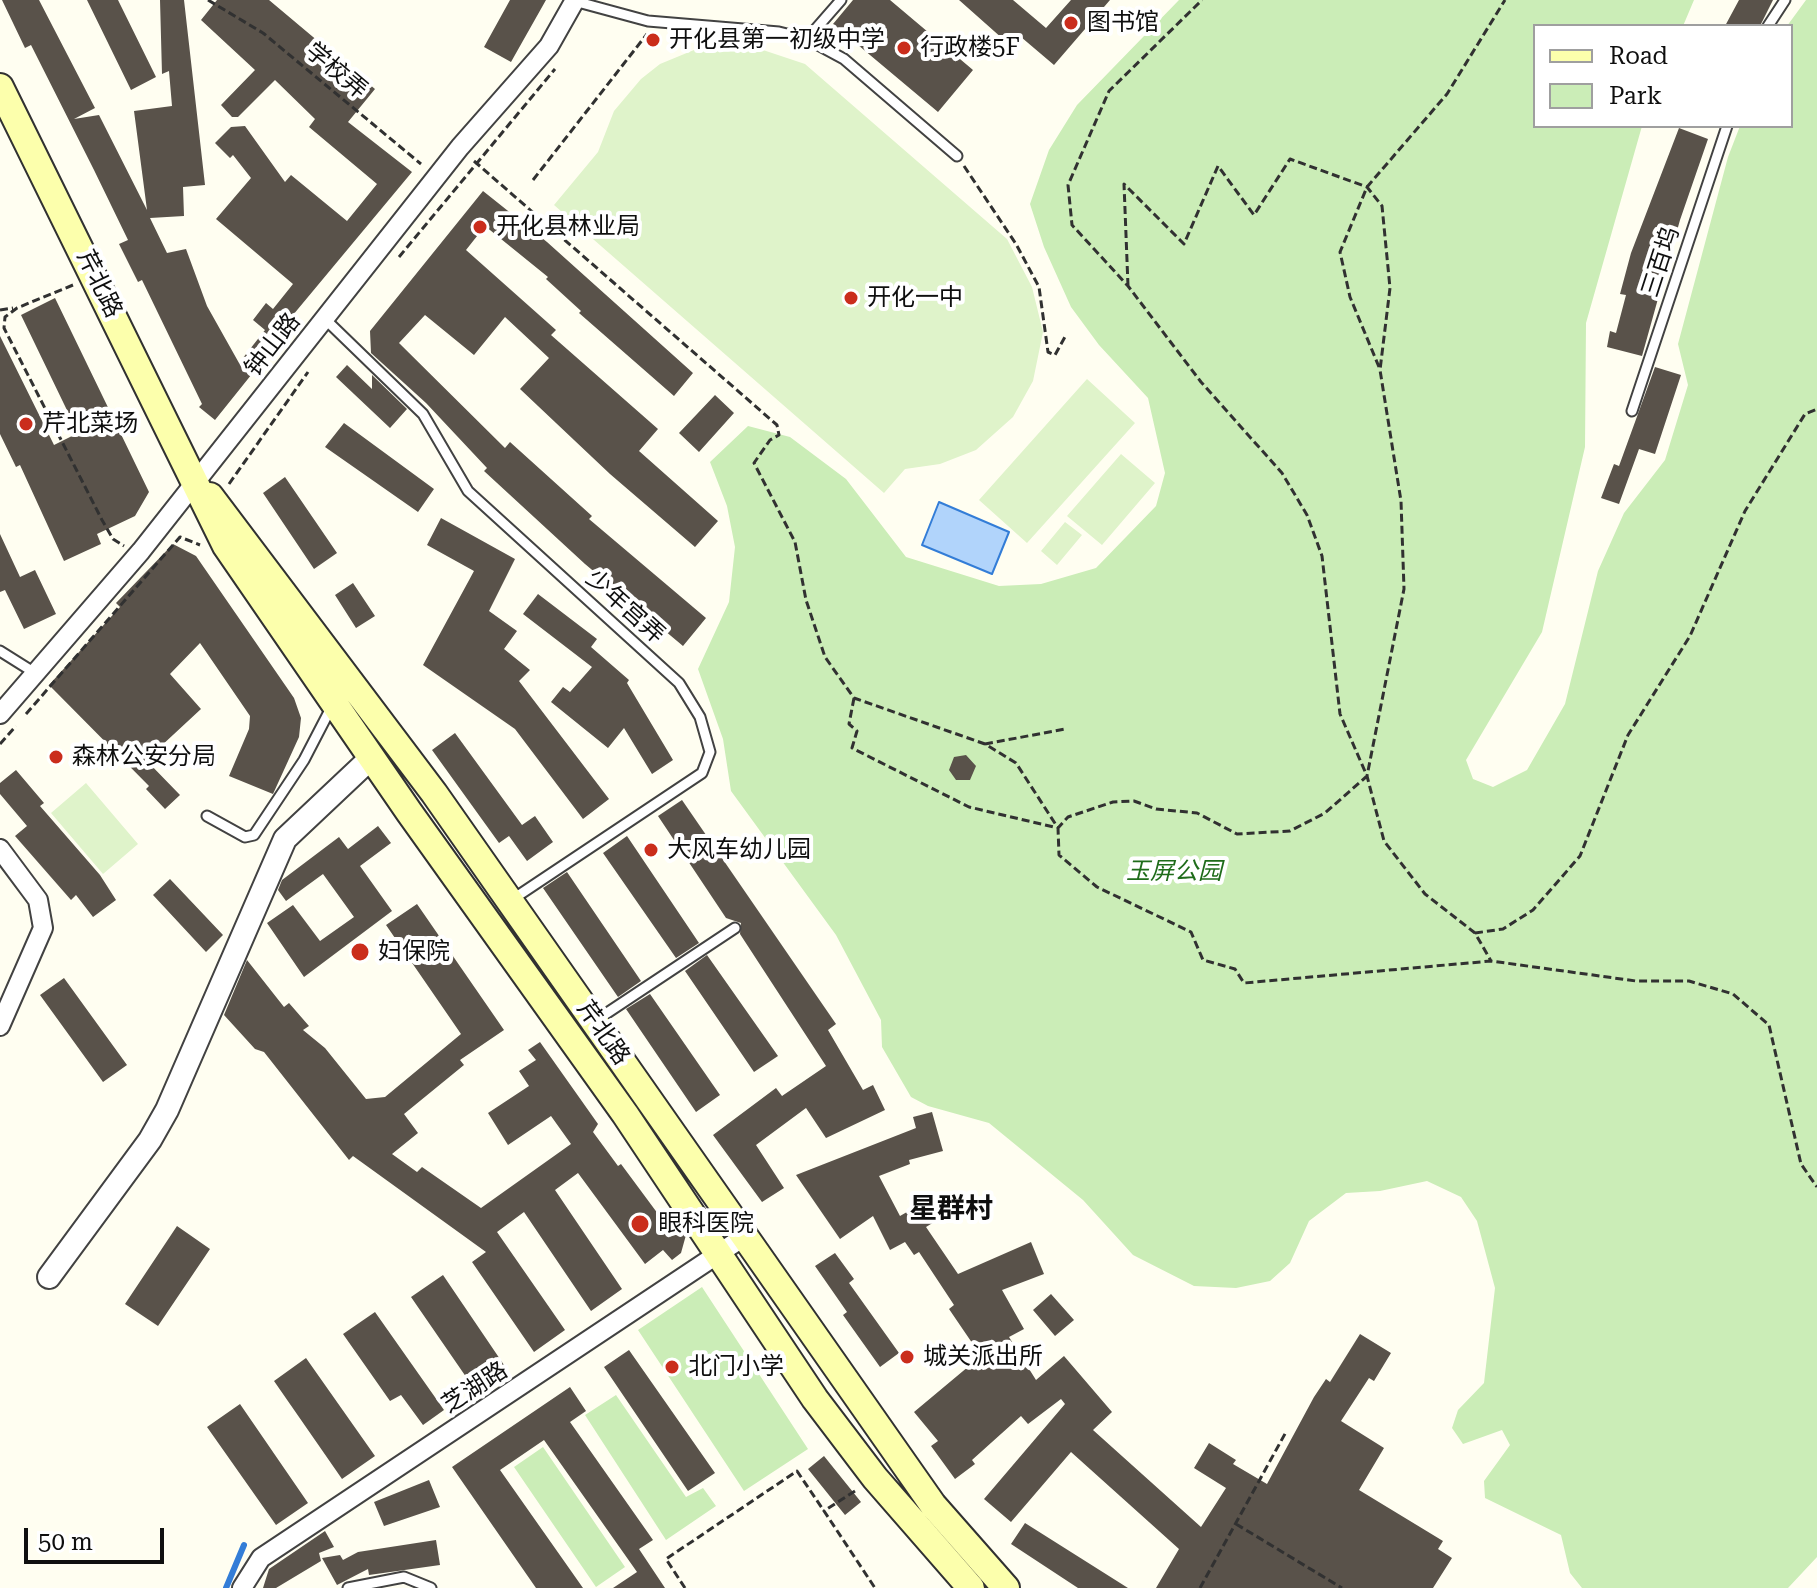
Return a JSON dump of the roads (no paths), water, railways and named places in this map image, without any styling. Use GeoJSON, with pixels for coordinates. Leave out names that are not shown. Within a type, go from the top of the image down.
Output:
{"type":"FeatureCollection","features":[{"type":"Feature","properties":{"kind":"main road","name":"芹北路"},"geometry":{"type":"LineString","coordinates":[[0,87],[82,285],[196,482],[209,517],[226,546],[409,812],[616,1101],[815,1399],[875,1478],[971,1588]]}},
{"type":"Feature","properties":{"kind":"main road","name":"芹北路"},"geometry":{"type":"LineString","coordinates":[[196,482],[229,516],[434,793],[933,1505],[1006,1588]]}},
{"type":"Feature","properties":{"kind":"street","name":"钟山路"},"geometry":{"type":"LineString","coordinates":[[0,714],[141,551],[460,147],[549,46],[575,1]]}},
{"type":"Feature","properties":{"kind":"street"},"geometry":{"type":"LineString","coordinates":[[49,1277],[150,1140],[167,1110],[285,839],[372,757]]}},
{"type":"Feature","properties":{"kind":"street"},"geometry":{"type":"LineString","coordinates":[[409,812],[434,793]]}},
{"type":"Feature","properties":{"kind":"street"},"geometry":{"type":"LineString","coordinates":[[0,849],[38,900],[43,928],[0,1026]]}},
{"type":"Feature","properties":{"kind":"street","name":"芝湖路"},"geometry":{"type":"LineString","coordinates":[[242,1588],[261,1558],[745,1236]]}},
{"type":"Feature","properties":{"kind":"lane"},"geometry":{"type":"LineString","coordinates":[[807,39],[841,0]]}},
{"type":"Feature","properties":{"kind":"lane"},"geometry":{"type":"LineString","coordinates":[[1769,24],[1785,0]]}},
{"type":"Feature","properties":{"kind":"lane"},"geometry":{"type":"LineString","coordinates":[[575,1],[657,22],[779,32],[807,39],[844,59],[957,156]]}},
{"type":"Feature","properties":{"kind":"lane","name":"三百坞"},"geometry":{"type":"LineString","coordinates":[[1632,411],[1726,128]]}},
{"type":"Feature","properties":{"kind":"lane","name":"少年宫弄"},"geometry":{"type":"LineString","coordinates":[[325,319],[423,414],[468,491],[679,683],[700,717],[710,752],[702,773],[510,901]]}},
{"type":"Feature","properties":{"kind":"lane"},"geometry":{"type":"LineString","coordinates":[[0,651],[35,673]]}},
{"type":"Feature","properties":{"kind":"lane"},"geometry":{"type":"LineString","coordinates":[[207,816],[245,837],[254,835],[304,760],[334,703]]}},
{"type":"Feature","properties":{"kind":"lane"},"geometry":{"type":"LineString","coordinates":[[595,1021],[735,928]]}},
{"type":"Feature","properties":{"kind":"lane"},"geometry":{"type":"LineString","coordinates":[[348,1588],[404,1577],[431,1588]]}},
{"type":"Feature","properties":{"kind":"water"},"geometry":{"type":"Polygon","coordinates":[[[939,502],[1009,532],[992,574],[922,545],[939,502]]]}},
{"type":"Feature","properties":{"kind":"waterway"},"geometry":{"type":"LineString","coordinates":[[226,1588],[244,1545]]}},
{"type":"Feature","properties":{"kind":"place","name":"图书馆"},"geometry":{"type":"Point","coordinates":[1071,23]}},
{"type":"Feature","properties":{"kind":"place","name":"开化县第一初级中学"},"geometry":{"type":"Point","coordinates":[653,40]}},
{"type":"Feature","properties":{"kind":"place","name":"行政楼5F"},"geometry":{"type":"Point","coordinates":[904,48]}},
{"type":"Feature","properties":{"kind":"place","name":"开化县林业局"},"geometry":{"type":"Point","coordinates":[480,227]}},
{"type":"Feature","properties":{"kind":"place","name":"开化一中"},"geometry":{"type":"Point","coordinates":[851,298]}},
{"type":"Feature","properties":{"kind":"place","name":"芹北菜场"},"geometry":{"type":"Point","coordinates":[26,424]}},
{"type":"Feature","properties":{"kind":"place","name":"森林公安分局"},"geometry":{"type":"Point","coordinates":[56,757]}},
{"type":"Feature","properties":{"kind":"place","name":"大风车幼儿园"},"geometry":{"type":"Point","coordinates":[651,850]}},
{"type":"Feature","properties":{"kind":"place","name":"妇保院"},"geometry":{"type":"Point","coordinates":[360,952]}},
{"type":"Feature","properties":{"kind":"place","name":"眼科医院"},"geometry":{"type":"Point","coordinates":[640,1224]}},
{"type":"Feature","properties":{"kind":"place","name":"城关派出所"},"geometry":{"type":"Point","coordinates":[907,1357]}},
{"type":"Feature","properties":{"kind":"place","name":"北门小学"},"geometry":{"type":"Point","coordinates":[672,1367]}},
{"type":"Feature","properties":{"kind":"district","name":"星群村"},"geometry":{"type":"Point","coordinates":[951,1210]}},
{"type":"Feature","properties":{"kind":"park label","name":"玉屏公园"},"geometry":{"type":"Point","coordinates":[1174,872]}}]}
